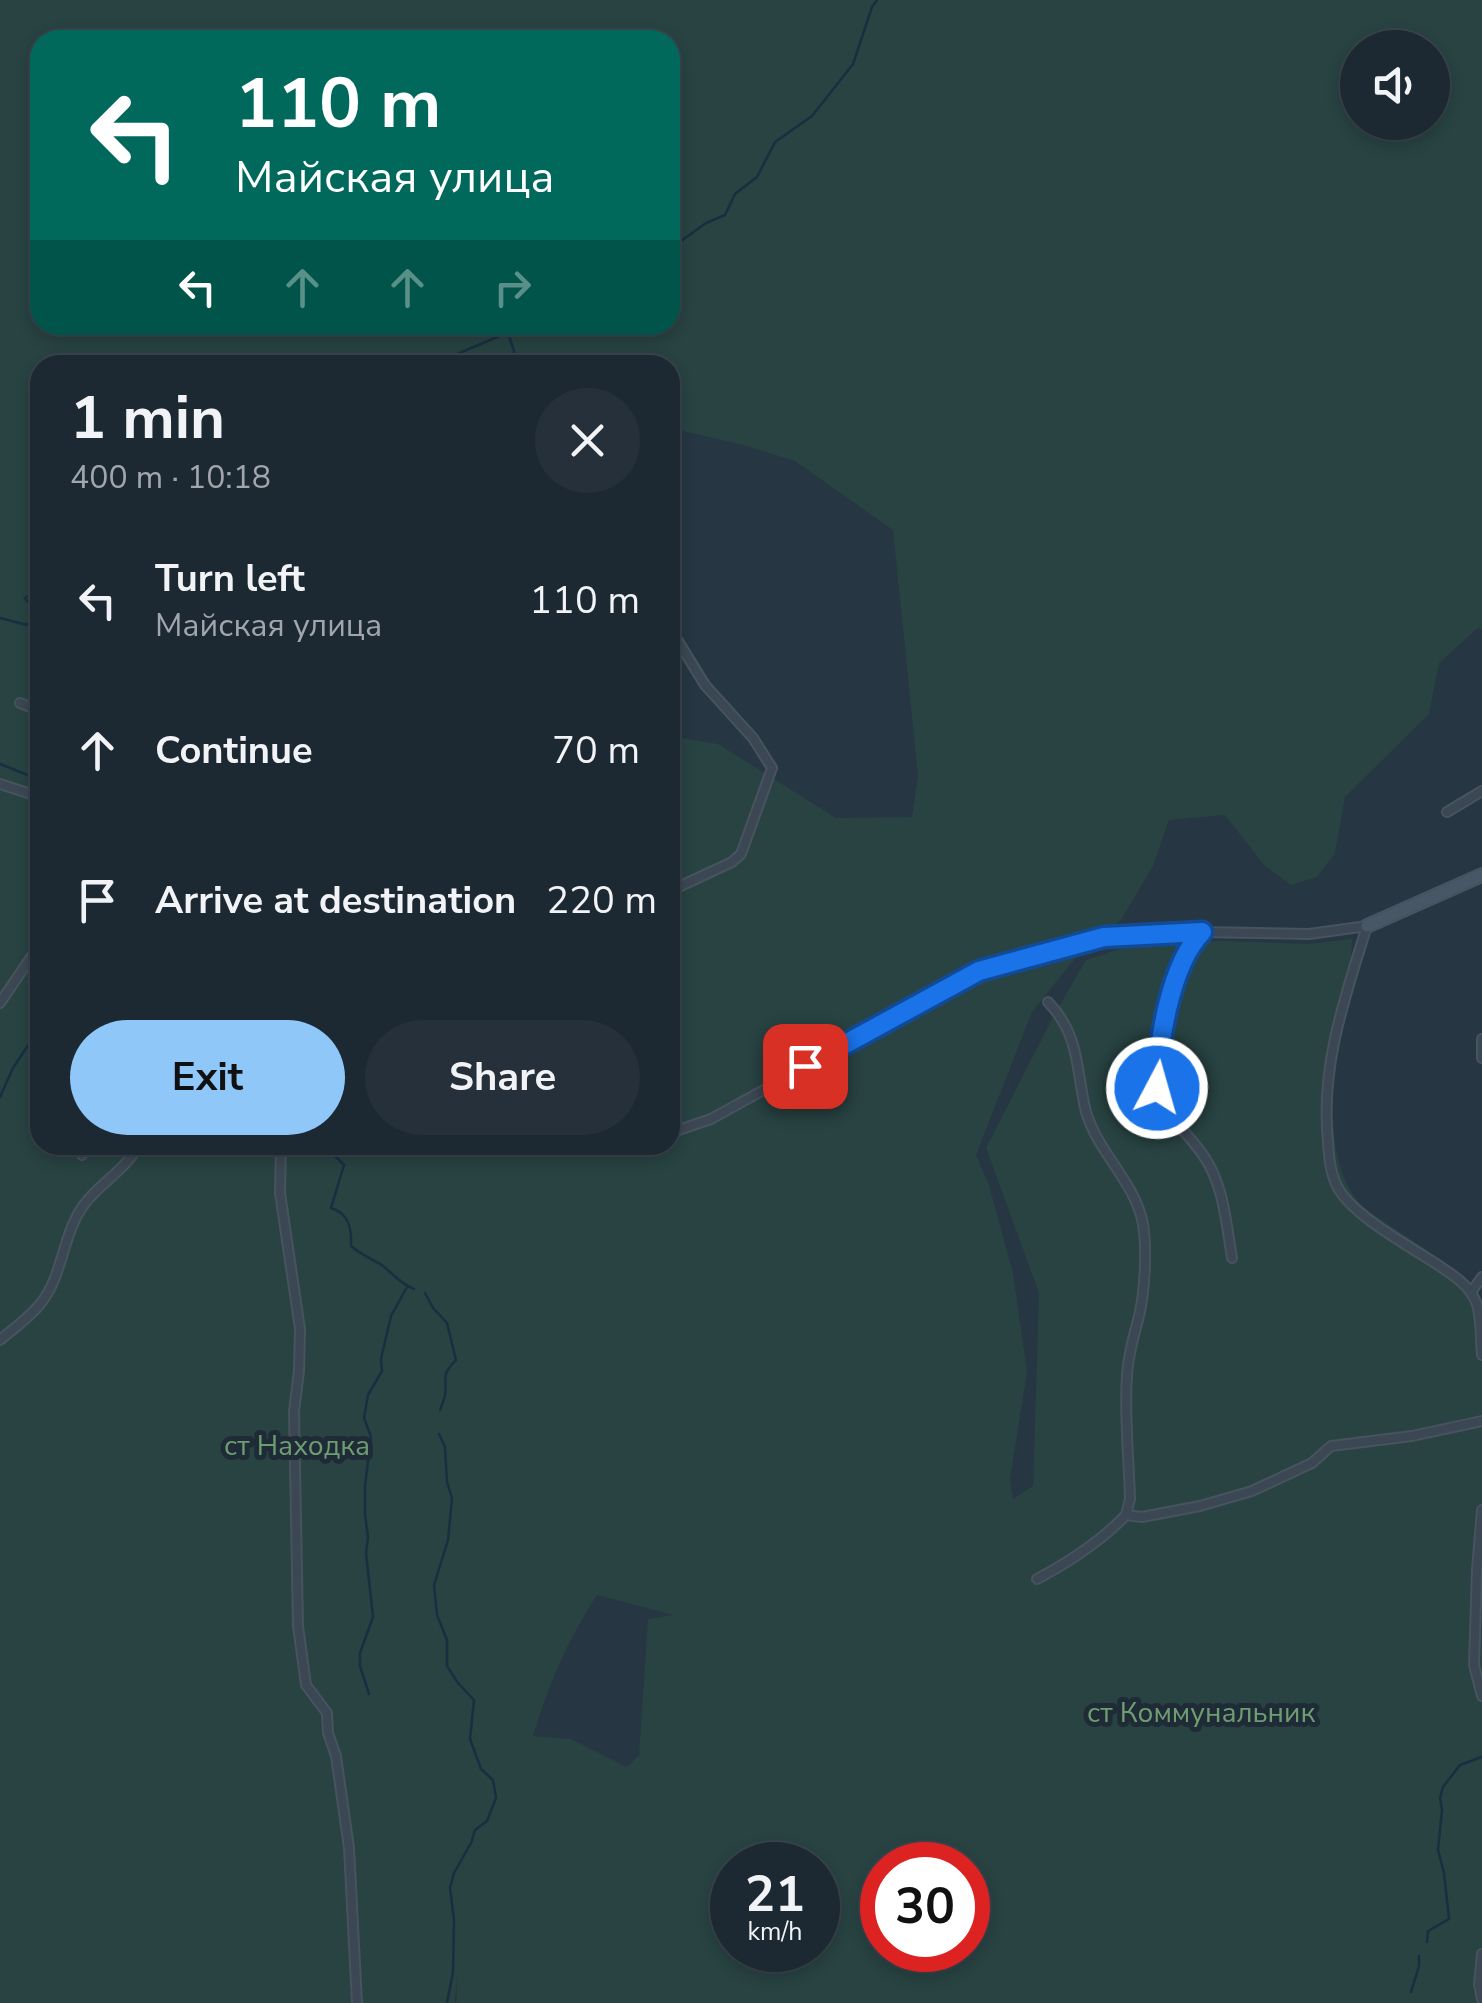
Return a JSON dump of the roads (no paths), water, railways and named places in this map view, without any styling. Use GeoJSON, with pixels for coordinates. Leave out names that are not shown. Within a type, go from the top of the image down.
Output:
{"type":"FeatureCollection","features":[{"type":"Feature","properties":{"kind":"street"},"geometry":{"type":"LineString","coordinates":[[680,644],[705,685],[752,738],[772,768],[742,854],[680,886]]}},
{"type":"Feature","properties":{"kind":"street"},"geometry":{"type":"LineString","coordinates":[[20,703],[30,707]]}},
{"type":"Feature","properties":{"kind":"street"},"geometry":{"type":"LineString","coordinates":[[0,784],[30,794]]}},
{"type":"Feature","properties":{"kind":"street"},"geometry":{"type":"LineString","coordinates":[[1447,812],[1482,791]]}},
{"type":"Feature","properties":{"kind":"street"},"geometry":{"type":"LineString","coordinates":[[680,1130],[711,1119],[979,971],[1104,937],[1202,932],[1309,934],[1367,926],[1482,875]]}},
{"type":"Feature","properties":{"kind":"street"},"geometry":{"type":"LineString","coordinates":[[1367,926],[1331,1048],[1325,1116],[1330,1165],[1337,1186],[1348,1201],[1471,1292],[1478,1306],[1482,1355]]}},
{"type":"Feature","properties":{"kind":"street"},"geometry":{"type":"LineString","coordinates":[[1202,932],[1192,942],[1172,988],[1157,1088],[1171,1118],[1202,1154],[1214,1175],[1232,1258]]}},
{"type":"Feature","properties":{"kind":"street"},"geometry":{"type":"LineString","coordinates":[[0,1003],[30,959]]}},
{"type":"Feature","properties":{"kind":"street"},"geometry":{"type":"LineString","coordinates":[[1037,1579],[1074,1560],[1126,1515],[1130,1499],[1126,1380],[1130,1342],[1140,1314],[1144,1250],[1143,1223],[1135,1201],[1085,1109],[1072,1036],[1048,1002]]}},
{"type":"Feature","properties":{"kind":"street"},"geometry":{"type":"LineString","coordinates":[[1482,1039],[1482,1058]]}},
{"type":"Feature","properties":{"kind":"street"},"geometry":{"type":"LineString","coordinates":[[0,1340],[42,1302],[59,1267],[70,1230],[86,1203],[132,1155]]}},
{"type":"Feature","properties":{"kind":"street"},"geometry":{"type":"LineString","coordinates":[[282,1155],[280,1193],[300,1329],[294,1410],[298,1626],[306,1685],[327,1713],[328,1733],[336,1756],[349,1848],[358,2003]]}},
{"type":"Feature","properties":{"kind":"street"},"geometry":{"type":"LineString","coordinates":[[1471,1292],[1482,1277]]}},
{"type":"Feature","properties":{"kind":"street"},"geometry":{"type":"LineString","coordinates":[[1126,1515],[1142,1517],[1200,1506],[1252,1491],[1312,1463],[1331,1446],[1412,1436],[1482,1421]]}},
{"type":"Feature","properties":{"kind":"street"},"geometry":{"type":"LineString","coordinates":[[1482,1510],[1474,1665],[1482,1696]]}},
{"type":"Feature","properties":{"kind":"street"},"geometry":{"type":"LineString","coordinates":[[1482,1954],[1482,1998]]}},
{"type":"Feature","properties":{"kind":"waterway"},"geometry":{"type":"LineString","coordinates":[[680,242],[725,215],[735,194],[757,177],[775,142],[812,116],[853,64],[877,0]]}},
{"type":"Feature","properties":{"kind":"waterway"},"geometry":{"type":"LineString","coordinates":[[456,355],[501,335]]}},
{"type":"Feature","properties":{"kind":"waterway"},"geometry":{"type":"LineString","coordinates":[[509,335],[514,355]]}},
{"type":"Feature","properties":{"kind":"waterway"},"geometry":{"type":"LineString","coordinates":[[30,595],[25,598],[30,604]]}},
{"type":"Feature","properties":{"kind":"waterway"},"geometry":{"type":"LineString","coordinates":[[0,618],[27,625],[30,621]]}},
{"type":"Feature","properties":{"kind":"waterway"},"geometry":{"type":"LineString","coordinates":[[0,764],[30,776]]}},
{"type":"Feature","properties":{"kind":"waterway"},"geometry":{"type":"LineString","coordinates":[[30,999],[30,1021]]}},
{"type":"Feature","properties":{"kind":"waterway"},"geometry":{"type":"LineString","coordinates":[[0,1097],[30,1042]]}},
{"type":"Feature","properties":{"kind":"waterway"},"geometry":{"type":"LineString","coordinates":[[335,1155],[344,1165],[331,1208],[348,1223],[351,1246],[414,1289]]}},
{"type":"Feature","properties":{"kind":"waterway"},"geometry":{"type":"LineString","coordinates":[[369,1694],[360,1666],[360,1653],[373,1617],[365,1514],[371,1437],[364,1418],[368,1395],[382,1371],[391,1316],[407,1287]]}},
{"type":"Feature","properties":{"kind":"waterway"},"geometry":{"type":"LineString","coordinates":[[425,1293],[447,1323],[456,1360],[446,1374],[440,1410]]}},
{"type":"Feature","properties":{"kind":"waterway"},"geometry":{"type":"LineString","coordinates":[[439,1434],[445,1447],[452,1498],[448,1540],[434,1585],[437,1615],[447,1640],[447,1666],[474,1700],[470,1739],[481,1769],[493,1780],[496,1798],[487,1821],[475,1830],[450,1888],[453,1972],[447,2003]]}},
{"type":"Feature","properties":{"kind":"waterway"},"geometry":{"type":"LineString","coordinates":[[1427,1942],[1428,1931],[1449,1919],[1438,1850],[1443,1787],[1460,1765],[1482,1757]]}},
{"type":"Feature","properties":{"kind":"waterway"},"geometry":{"type":"LineString","coordinates":[[1411,1992],[1419,1956]]}},
{"type":"Feature","properties":{"kind":"park label","name":"ст Находка"},"geometry":{"type":"Point","coordinates":[297,1445]}},
{"type":"Feature","properties":{"kind":"park label","name":"ст Коммунальник"},"geometry":{"type":"Point","coordinates":[1201,1712]}}]}
